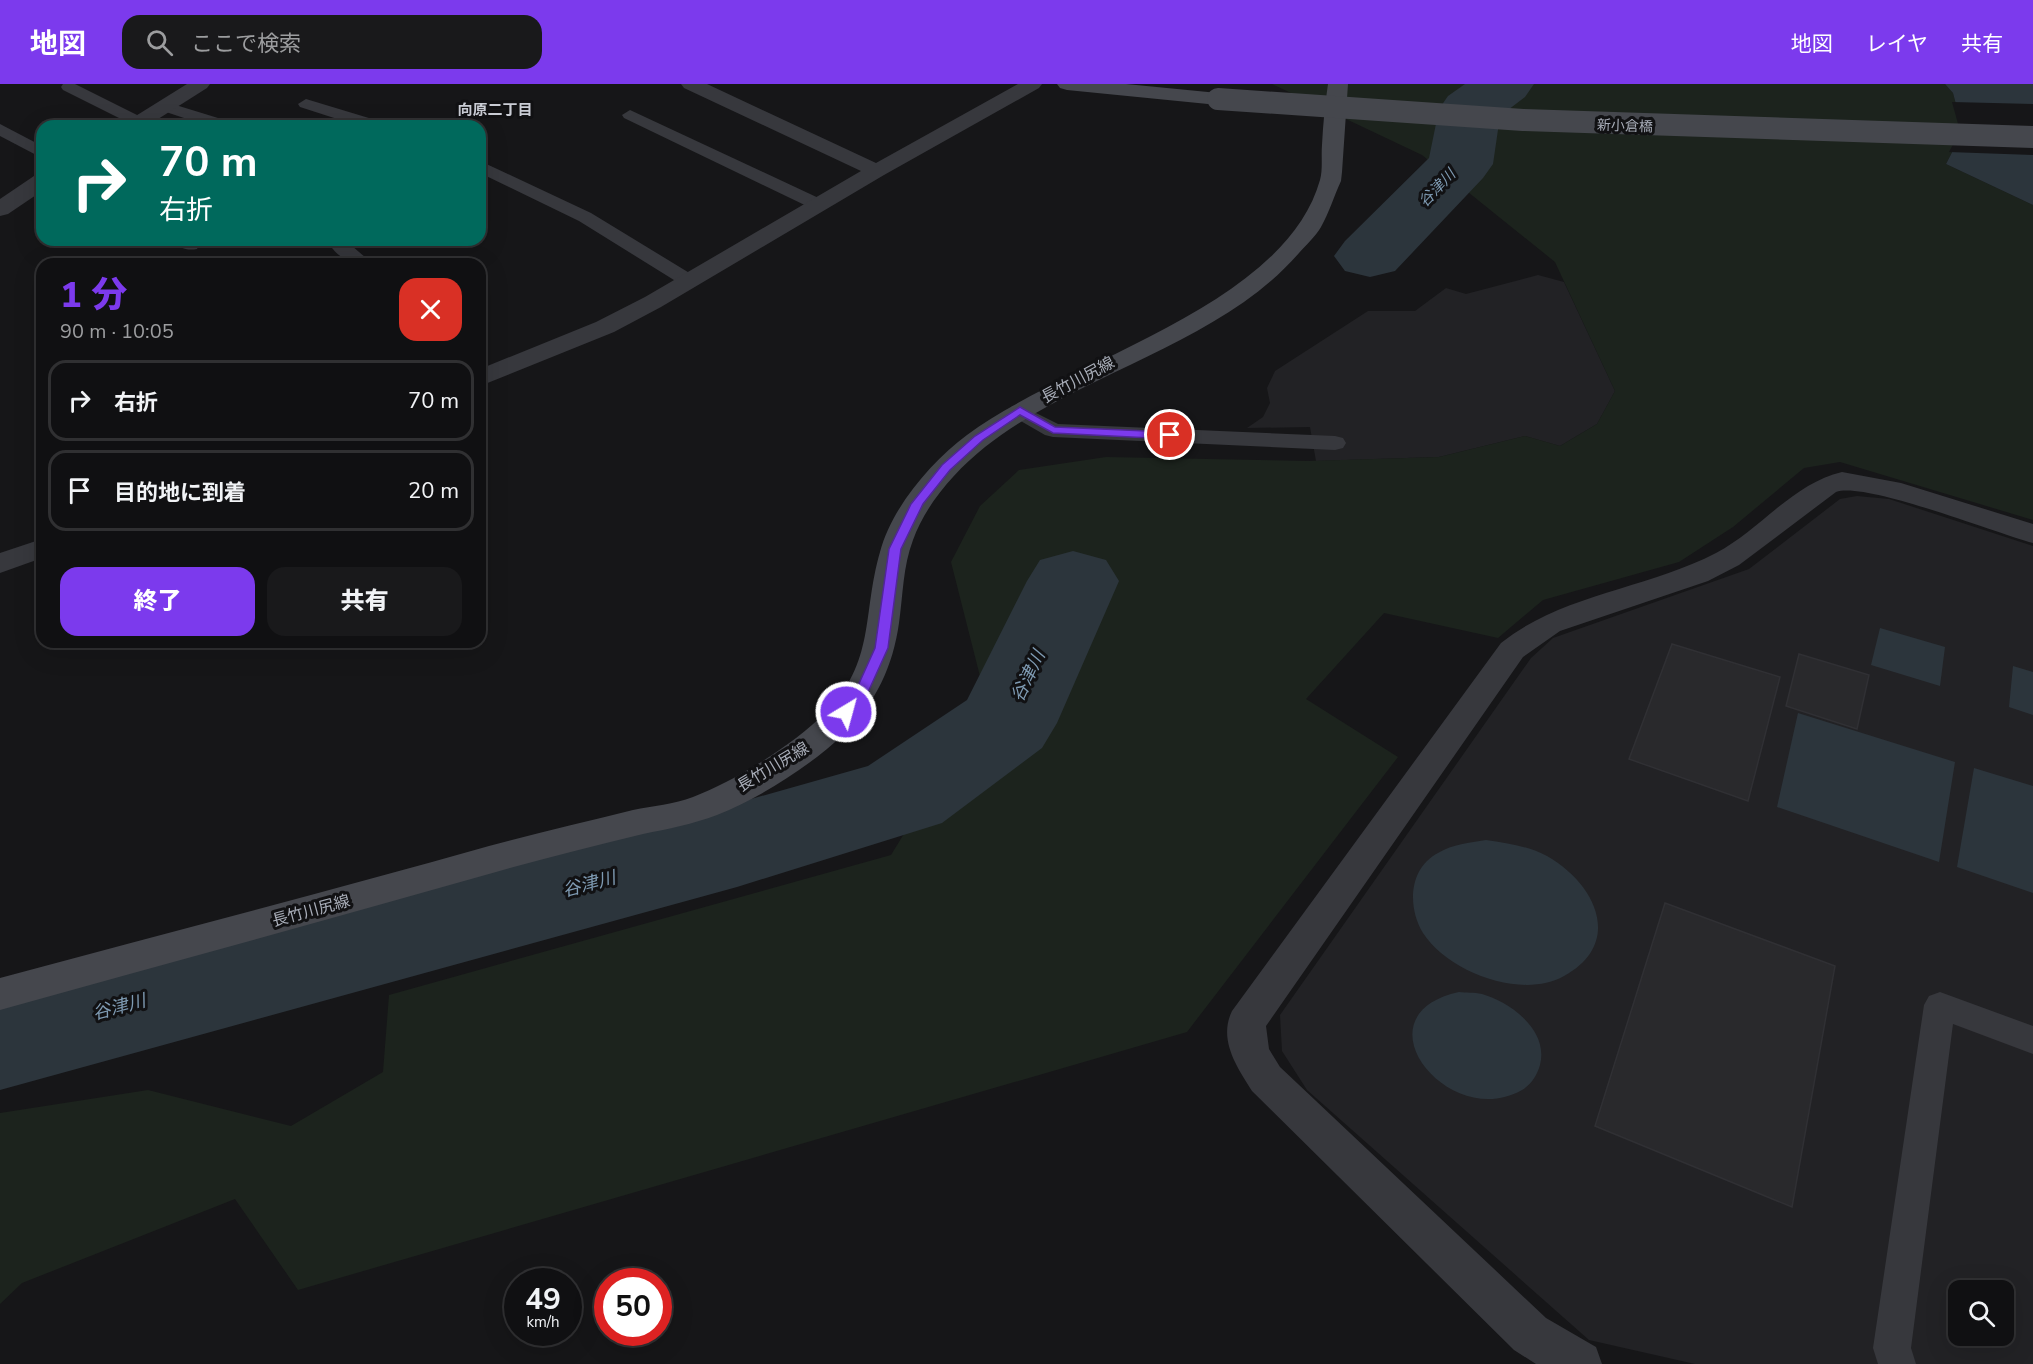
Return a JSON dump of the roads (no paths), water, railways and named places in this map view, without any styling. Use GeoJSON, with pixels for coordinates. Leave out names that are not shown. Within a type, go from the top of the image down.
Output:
{"type":"FeatureCollection","features":[{"type":"Feature","properties":{"kind":"main road"},"geometry":{"type":"LineString","coordinates":[[1067,84],[1218,99]]}},
{"type":"Feature","properties":{"kind":"main road"},"geometry":{"type":"LineString","coordinates":[[1116,84],[1218,99]]}},
{"type":"Feature","properties":{"kind":"main road","name":"新小倉橋"},"geometry":{"type":"LineString","coordinates":[[1237,84],[1550,105],[2033,119]]}},
{"type":"Feature","properties":{"kind":"main road","name":"長竹川尻線"},"geometry":{"type":"LineString","coordinates":[[0,994],[338,904],[533,848],[701,807],[765,776],[805,750],[856,702],[869,678],[881,648],[895,549],[917,504],[946,467],[979,438],[1020,411],[1201,318],[1237,296],[1285,258],[1306,234],[1321,207],[1331,178],[1338,84]]}},
{"type":"Feature","properties":{"kind":"main road","name":"新小倉橋"},"geometry":{"type":"LineString","coordinates":[[1218,99],[1368,112],[1550,123],[2033,137]]}},
{"type":"Feature","properties":{"kind":"street"},"geometry":{"type":"LineString","coordinates":[[142,120],[200,84]]}},
{"type":"Feature","properties":{"kind":"street"},"geometry":{"type":"LineString","coordinates":[[691,84],[877,171]]}},
{"type":"Feature","properties":{"kind":"street"},"geometry":{"type":"LineString","coordinates":[[486,372],[605,327],[653,302],[877,171],[1032,84]]}},
{"type":"Feature","properties":{"kind":"street"},"geometry":{"type":"LineString","coordinates":[[0,209],[36,185]]}},
{"type":"Feature","properties":{"kind":"street"},"geometry":{"type":"LineString","coordinates":[[1579,1364],[1530,1334],[1266,1079],[1250,1053],[1246,1023],[1506,659],[1527,637],[1549,624],[1697,574],[1729,558],[1826,486],[1842,480],[1891,489],[2033,534]]}},
{"type":"Feature","properties":{"kind":"street"},"geometry":{"type":"LineString","coordinates":[[2,558],[36,550]]}},
{"type":"Feature","properties":{"kind":"lane"},"geometry":{"type":"LineString","coordinates":[[69,87],[129,120]]}},
{"type":"Feature","properties":{"kind":"lane"},"geometry":{"type":"LineString","coordinates":[[306,104],[357,120]]}},
{"type":"Feature","properties":{"kind":"lane"},"geometry":{"type":"LineString","coordinates":[[165,106],[207,120]]}},
{"type":"Feature","properties":{"kind":"lane"},"geometry":{"type":"LineString","coordinates":[[630,115],[819,205]]}},
{"type":"Feature","properties":{"kind":"lane"},"geometry":{"type":"LineString","coordinates":[[0,129],[36,150]]}},
{"type":"Feature","properties":{"kind":"lane"},"geometry":{"type":"LineString","coordinates":[[486,169],[585,217],[689,281]]}},
{"type":"Feature","properties":{"kind":"lane"},"geometry":{"type":"LineString","coordinates":[[341,246],[356,258]]}},
{"type":"Feature","properties":{"kind":"lane"},"geometry":{"type":"LineString","coordinates":[[1020,411],[1053,430],[1335,443]]}},
{"type":"Feature","properties":{"kind":"lane"},"geometry":{"type":"LineString","coordinates":[[1897,1364],[1892,1348],[1940,1005],[2033,1040]]}},
{"type":"Feature","properties":{"kind":"waterway","name":"谷津川"},"geometry":{"type":"LineString","coordinates":[[1370,256],[1460,164],[1470,109],[1504,84]]}},
{"type":"Feature","properties":{"kind":"waterway","name":"谷津川"},"geometry":{"type":"LineString","coordinates":[[0,1038],[737,845],[904,795],[1006,723],[1073,581]]}},
{"type":"Feature","properties":{"kind":"district","name":"向原二丁目"},"geometry":{"type":"Point","coordinates":[495,110]}}]}
